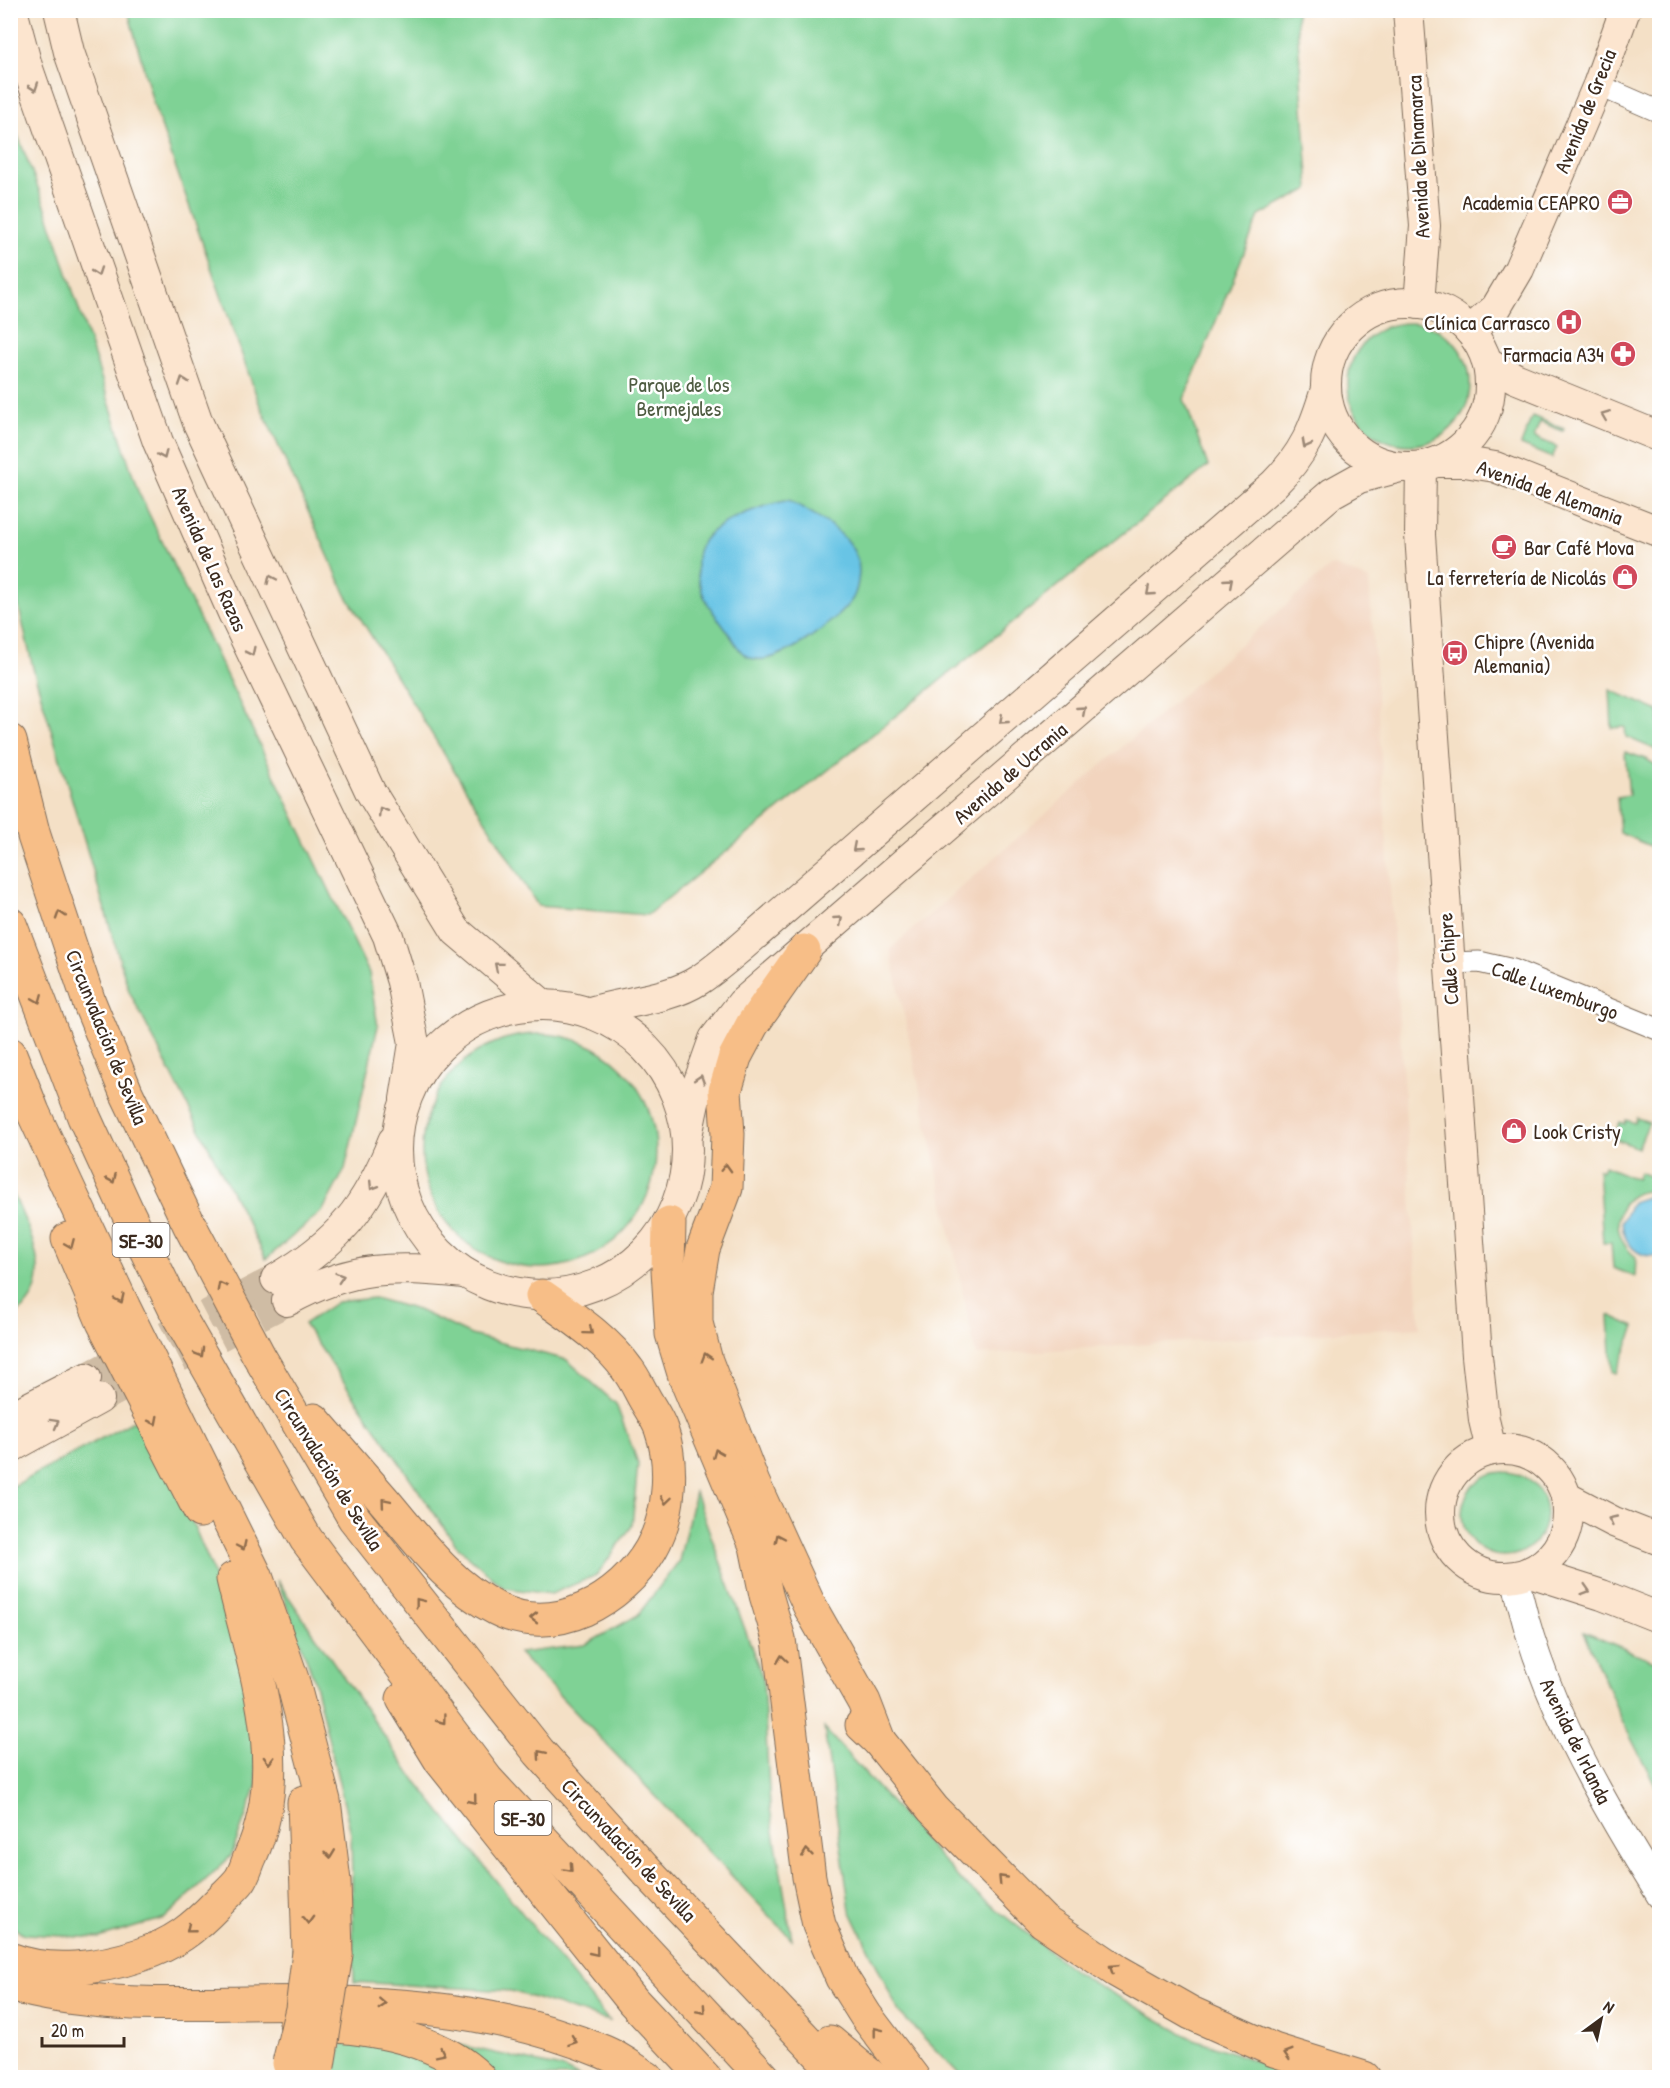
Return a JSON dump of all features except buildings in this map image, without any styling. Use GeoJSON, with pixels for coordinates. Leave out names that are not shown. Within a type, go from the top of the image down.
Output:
{"type":"FeatureCollection","features":[{"type":"Feature","properties":{"kind":"highway","name":"Circunvalación de Sevilla"},"geometry":{"type":"LineString","coordinates":[[10,741],[34,836],[93,1012],[126,1092],[184,1214],[259,1356],[354,1518],[539,1752],[648,1873],[842,2078]]}},
{"type":"Feature","properties":{"kind":"highway","name":"SE-30"},"geometry":{"type":"LineString","coordinates":[[10,924],[84,1117],[127,1211],[177,1313],[306,1539],[487,1780],[764,2078]]}},
{"type":"Feature","properties":{"kind":"highway"},"geometry":{"type":"LineString","coordinates":[[804,951],[752,1026],[735,1057],[724,1091],[728,1134],[726,1188],[703,1249],[696,1291],[696,1323],[706,1361],[753,1483],[810,1607],[864,1702],[879,1741]]}},
{"type":"Feature","properties":{"kind":"highway"},"geometry":{"type":"LineString","coordinates":[[10,1054],[33,1112],[124,1308],[256,1576],[292,1679],[324,1801],[334,1881],[301,2071]]}},
{"type":"Feature","properties":{"kind":"highway"},"geometry":{"type":"LineString","coordinates":[[10,1092],[18,1119],[103,1322],[196,1501],[233,1579],[278,1696],[305,1804],[323,1953]]}},
{"type":"Feature","properties":{"kind":"highway"},"geometry":{"type":"LineString","coordinates":[[669,1223],[668,1270],[672,1334],[686,1377],[756,1546],[781,1584],[829,1679],[852,1714],[879,1741],[933,1809],[1043,1921],[1117,1971],[1191,2013],[1274,2050],[1364,2078]]}},
{"type":"Feature","properties":{"kind":"highway"},"geometry":{"type":"LineString","coordinates":[[259,1356],[442,1570],[477,1598],[498,1610],[525,1618],[558,1617],[588,1610],[610,1594],[628,1580],[651,1549],[667,1497],[668,1462],[661,1429],[628,1370],[590,1330],[542,1296]]}},
{"type":"Feature","properties":{"kind":"highway"},"geometry":{"type":"LineString","coordinates":[[306,1539],[441,1761],[633,2001],[705,2078]]}},
{"type":"Feature","properties":{"kind":"highway"},"geometry":{"type":"LineString","coordinates":[[756,1546],[766,1595],[779,1639],[809,1877],[819,1925],[842,1978],[866,2016],[913,2078]]}},
{"type":"Feature","properties":{"kind":"highway"},"geometry":{"type":"LineString","coordinates":[[10,1959],[50,1966],[86,1968],[126,1960],[168,1946],[205,1917],[240,1879],[260,1834],[269,1793],[269,1747],[233,1579]]}},
{"type":"Feature","properties":{"kind":"highway"},"geometry":{"type":"LineString","coordinates":[[738,1966],[873,2078]]}},
{"type":"Feature","properties":{"kind":"highway"},"geometry":{"type":"LineString","coordinates":[[10,1985],[59,1997],[172,2004],[334,2001],[414,2005],[485,2015],[546,2032],[606,2053],[647,2078]]}},
{"type":"Feature","properties":{"kind":"highway"},"geometry":{"type":"LineString","coordinates":[[10,2003],[62,2014],[342,2026],[413,2040],[443,2053],[479,2078]]}},
{"type":"Feature","properties":{"kind":"main road","name":"Avenida de Las Razas"},"geometry":{"type":"LineString","coordinates":[[12,10],[31,78],[158,442],[233,614],[388,936],[402,982],[414,1043],[405,1099]]}},
{"type":"Feature","properties":{"kind":"main road"},"geometry":{"type":"LineString","coordinates":[[59,10],[69,52],[198,423],[370,791],[456,931],[542,1004]]}},
{"type":"Feature","properties":{"kind":"main road","name":"Avenida de Dinamarca"},"geometry":{"type":"LineString","coordinates":[[1408,10],[1425,226],[1419,304]]}},
{"type":"Feature","properties":{"kind":"main road","name":"Avenida de Grecia"},"geometry":{"type":"LineString","coordinates":[[1470,331],[1496,308],[1508,291],[1598,85],[1625,10]]}},
{"type":"Feature","properties":{"kind":"main road"},"geometry":{"type":"LineString","coordinates":[[590,1012],[659,996],[698,981],[740,948],[1274,484],[1302,453],[1314,429],[1326,389],[1332,354],[1352,324],[1383,307],[1401,303],[1419,304],[1447,313],[1470,331],[1487,362],[1490,396],[1482,421],[1467,443],[1420,465],[1380,463],[1363,454],[1348,442],[1336,426],[1329,408],[1326,389]]}},
{"type":"Feature","properties":{"kind":"main road"},"geometry":{"type":"LineString","coordinates":[[1487,362],[1515,378],[1659,437]]}},
{"type":"Feature","properties":{"kind":"main road","name":"Avenida de Alemania"},"geometry":{"type":"LineString","coordinates":[[1420,465],[1465,462],[1495,467],[1659,532]]}},
{"type":"Feature","properties":{"kind":"main road","name":"Avenida de Ucrania"},"geometry":{"type":"LineString","coordinates":[[687,1136],[698,1084],[714,1038],[742,1003],[1332,493],[1359,478],[1420,465]]}},
{"type":"Feature","properties":{"kind":"main road","name":"Calle Chipre"},"geometry":{"type":"LineString","coordinates":[[1420,465],[1420,535],[1448,963],[1479,1377],[1491,1450]]}},
{"type":"Feature","properties":{"kind":"main road"},"geometry":{"type":"LineString","coordinates":[[542,1004],[566,1006],[590,1012],[627,1031],[657,1060],[678,1096],[687,1136],[687,1166],[681,1196],[669,1223],[646,1253],[615,1276],[580,1291],[542,1296],[502,1290],[464,1274],[401,1267],[353,1273],[318,1284],[282,1290],[309,1260],[343,1229],[379,1176],[397,1133],[405,1099],[426,1060],[458,1030],[498,1010],[542,1004]]}},
{"type":"Feature","properties":{"kind":"main road"},"geometry":{"type":"LineString","coordinates":[[397,1133],[398,1174],[410,1213],[433,1246],[464,1274]]}},
{"type":"Feature","properties":{"kind":"main road"},"geometry":{"type":"LineString","coordinates":[[10,1417],[92,1388],[10,1448]]}},
{"type":"Feature","properties":{"kind":"main road"},"geometry":{"type":"LineString","coordinates":[[1523,1574],[1554,1554],[1562,1541],[1567,1527],[1566,1497],[1551,1469],[1539,1460],[1510,1449],[1491,1450],[1465,1461],[1446,1485],[1440,1508],[1442,1531],[1457,1558],[1470,1568],[1499,1577],[1523,1574],[1602,1595],[1659,1618]]}},
{"type":"Feature","properties":{"kind":"main road"},"geometry":{"type":"LineString","coordinates":[[1566,1497],[1614,1522],[1659,1540]]}},
{"type":"Feature","properties":{"kind":"street"},"geometry":{"type":"LineString","coordinates":[[1598,85],[1659,112]]}},
{"type":"Feature","properties":{"kind":"street","name":"Calle Luxemburgo"},"geometry":{"type":"LineString","coordinates":[[1448,963],[1479,962],[1512,970],[1659,1030]]}},
{"type":"Feature","properties":{"kind":"street","name":"Avenida de Irlanda"},"geometry":{"type":"LineString","coordinates":[[1523,1574],[1534,1652],[1585,1766],[1659,1895]]}},
{"type":"Feature","properties":{"kind":"shaded area"},"geometry":{"type":"Polygon","coordinates":[[[1332,565],[1369,580],[1420,1327],[976,1355],[890,949],[1332,565]]]}},
{"type":"Feature","properties":{"kind":"green space","name":"Parque de los Bermejales"},"geometry":{"type":"Polygon","coordinates":[[[128,11],[1296,11],[1309,189],[1259,216],[1184,399],[1208,466],[647,915],[538,906],[346,595],[259,403],[154,106],[128,11]]]}},
{"type":"Feature","properties":{"kind":"green space"},"geometry":{"type":"Polygon","coordinates":[[[11,118],[46,208],[138,491],[369,973],[378,1026],[345,1169],[323,1210],[266,1259],[129,991],[34,672],[11,574],[11,118]]]}},
{"type":"Feature","properties":{"kind":"green space"},"geometry":{"type":"Polygon","coordinates":[[[1409,323],[1432,327],[1452,341],[1466,361],[1470,384],[1466,407],[1452,427],[1432,441],[1409,445],[1386,441],[1366,427],[1352,407],[1348,384],[1352,361],[1366,341],[1386,327],[1409,323]]]}},
{"type":"Feature","properties":{"kind":"green space"},"geometry":{"type":"Polygon","coordinates":[[[1532,416],[1564,429],[1563,431],[1540,422],[1534,437],[1557,447],[1552,458],[1521,445],[1532,416]]]}},
{"type":"Feature","properties":{"kind":"green space"},"geometry":{"type":"Polygon","coordinates":[[[1610,690],[1659,711],[1659,751],[1626,737],[1625,727],[1612,728],[1610,690]]]}},
{"type":"Feature","properties":{"kind":"green space"},"geometry":{"type":"Polygon","coordinates":[[[1625,752],[1646,759],[1659,767],[1659,850],[1620,833],[1617,797],[1629,795],[1625,752]]]}},
{"type":"Feature","properties":{"kind":"green space"},"geometry":{"type":"Polygon","coordinates":[[[527,1034],[551,1034],[594,1047],[622,1068],[643,1096],[654,1128],[656,1151],[654,1174],[643,1206],[622,1234],[594,1255],[573,1263],[551,1268],[527,1268],[484,1255],[465,1242],[448,1225],[435,1206],[427,1185],[422,1163],[422,1139],[435,1096],[448,1077],[465,1060],[484,1047],[505,1039],[527,1034]]]}},
{"type":"Feature","properties":{"kind":"green space"},"geometry":{"type":"Polygon","coordinates":[[[1637,1118],[1649,1122],[1638,1148],[1613,1138],[1620,1122],[1625,1124],[1626,1120],[1635,1123],[1637,1118]]]}},
{"type":"Feature","properties":{"kind":"green space"},"geometry":{"type":"Polygon","coordinates":[[[1604,1166],[1636,1179],[1639,1172],[1659,1180],[1659,1192],[1645,1191],[1633,1195],[1625,1202],[1620,1212],[1618,1223],[1620,1235],[1626,1247],[1636,1257],[1635,1277],[1613,1268],[1611,1243],[1603,1243],[1598,1169],[1602,1171],[1604,1166]]]}},
{"type":"Feature","properties":{"kind":"green space"},"geometry":{"type":"Polygon","coordinates":[[[10,1187],[31,1238],[38,1273],[35,1290],[27,1305],[11,1317],[10,1187]]]}},
{"type":"Feature","properties":{"kind":"green space"},"geometry":{"type":"Polygon","coordinates":[[[374,1298],[418,1310],[471,1335],[567,1360],[616,1404],[638,1463],[632,1526],[597,1575],[551,1594],[504,1588],[456,1545],[304,1324],[337,1302],[374,1298]]]}},
{"type":"Feature","properties":{"kind":"green space"},"geometry":{"type":"Polygon","coordinates":[[[1609,1315],[1635,1327],[1616,1373],[1612,1372],[1609,1315]]]}},
{"type":"Feature","properties":{"kind":"green space"},"geometry":{"type":"Polygon","coordinates":[[[146,1414],[211,1566],[250,1694],[257,1785],[231,1856],[165,1918],[99,1938],[25,1934],[11,1927],[10,1488],[146,1414]]]}},
{"type":"Feature","properties":{"kind":"green space"},"geometry":{"type":"Polygon","coordinates":[[[1496,1472],[1512,1472],[1528,1479],[1539,1490],[1546,1506],[1543,1530],[1534,1544],[1512,1556],[1496,1556],[1480,1549],[1469,1538],[1462,1522],[1462,1506],[1469,1490],[1480,1479],[1496,1472]]]}},
{"type":"Feature","properties":{"kind":"green space"},"geometry":{"type":"Polygon","coordinates":[[[695,1492],[763,1679],[770,1808],[792,1939],[519,1653],[585,1645],[638,1615],[679,1561],[695,1492]]]}},
{"type":"Feature","properties":{"kind":"green space"},"geometry":{"type":"Polygon","coordinates":[[[277,1580],[411,1775],[609,2021],[511,1991],[354,1982],[351,1833],[314,1679],[277,1580]]]}},
{"type":"Feature","properties":{"kind":"green space"},"geometry":{"type":"Polygon","coordinates":[[[1584,1632],[1659,1663],[1659,1792],[1622,1721],[1584,1632]]]}},
{"type":"Feature","properties":{"kind":"green space"},"geometry":{"type":"Polygon","coordinates":[[[824,1728],[963,1883],[1077,1973],[1189,2037],[1301,2077],[962,2077],[899,2012],[850,1910],[824,1728]]]}},
{"type":"Feature","properties":{"kind":"green space"},"geometry":{"type":"Polygon","coordinates":[[[344,2039],[455,2044],[561,2068],[580,2077],[332,2078],[344,2039]]]}},
{"type":"Feature","properties":{"kind":"water"},"geometry":{"type":"Polygon","coordinates":[[[789,500],[819,517],[837,531],[852,548],[858,562],[859,573],[856,589],[846,607],[806,640],[776,656],[762,659],[751,658],[737,646],[704,597],[698,579],[697,557],[701,545],[720,526],[749,512],[789,500]]]}},
{"type":"Feature","properties":{"kind":"water"},"geometry":{"type":"Polygon","coordinates":[[[1653,1195],[1660,1197],[1659,1255],[1651,1256],[1638,1252],[1628,1243],[1622,1222],[1632,1202],[1653,1195]]]}},
{"type":"Feature","properties":{"kind":"tunnel"},"geometry":{"type":"LineString","coordinates":[[86,1378],[276,1279]]}},
{"type":"Feature","properties":{"kind":"tunnel"},"geometry":{"type":"LineString","coordinates":[[99,1399],[287,1301]]}},
{"type":"Feature","properties":{"kind":"place","name":"Academia CEAPRO"},"geometry":{"type":"Point","coordinates":[1620,202]}},
{"type":"Feature","properties":{"kind":"place","name":"Clínica Carrasco"},"geometry":{"type":"Point","coordinates":[1569,322]}},
{"type":"Feature","properties":{"kind":"place","name":"Farmacia A34"},"geometry":{"type":"Point","coordinates":[1623,354]}},
{"type":"Feature","properties":{"kind":"place","name":"Bar Café Mova"},"geometry":{"type":"Point","coordinates":[1504,547]}},
{"type":"Feature","properties":{"kind":"place","name":"La ferretería de Nicolás"},"geometry":{"type":"Point","coordinates":[1625,577]}},
{"type":"Feature","properties":{"kind":"place","name":"Chipre (Avenida Alemania)"},"geometry":{"type":"Point","coordinates":[1455,653]}},
{"type":"Feature","properties":{"kind":"place","name":"Look Cristy"},"geometry":{"type":"Point","coordinates":[1514,1131]}}]}
